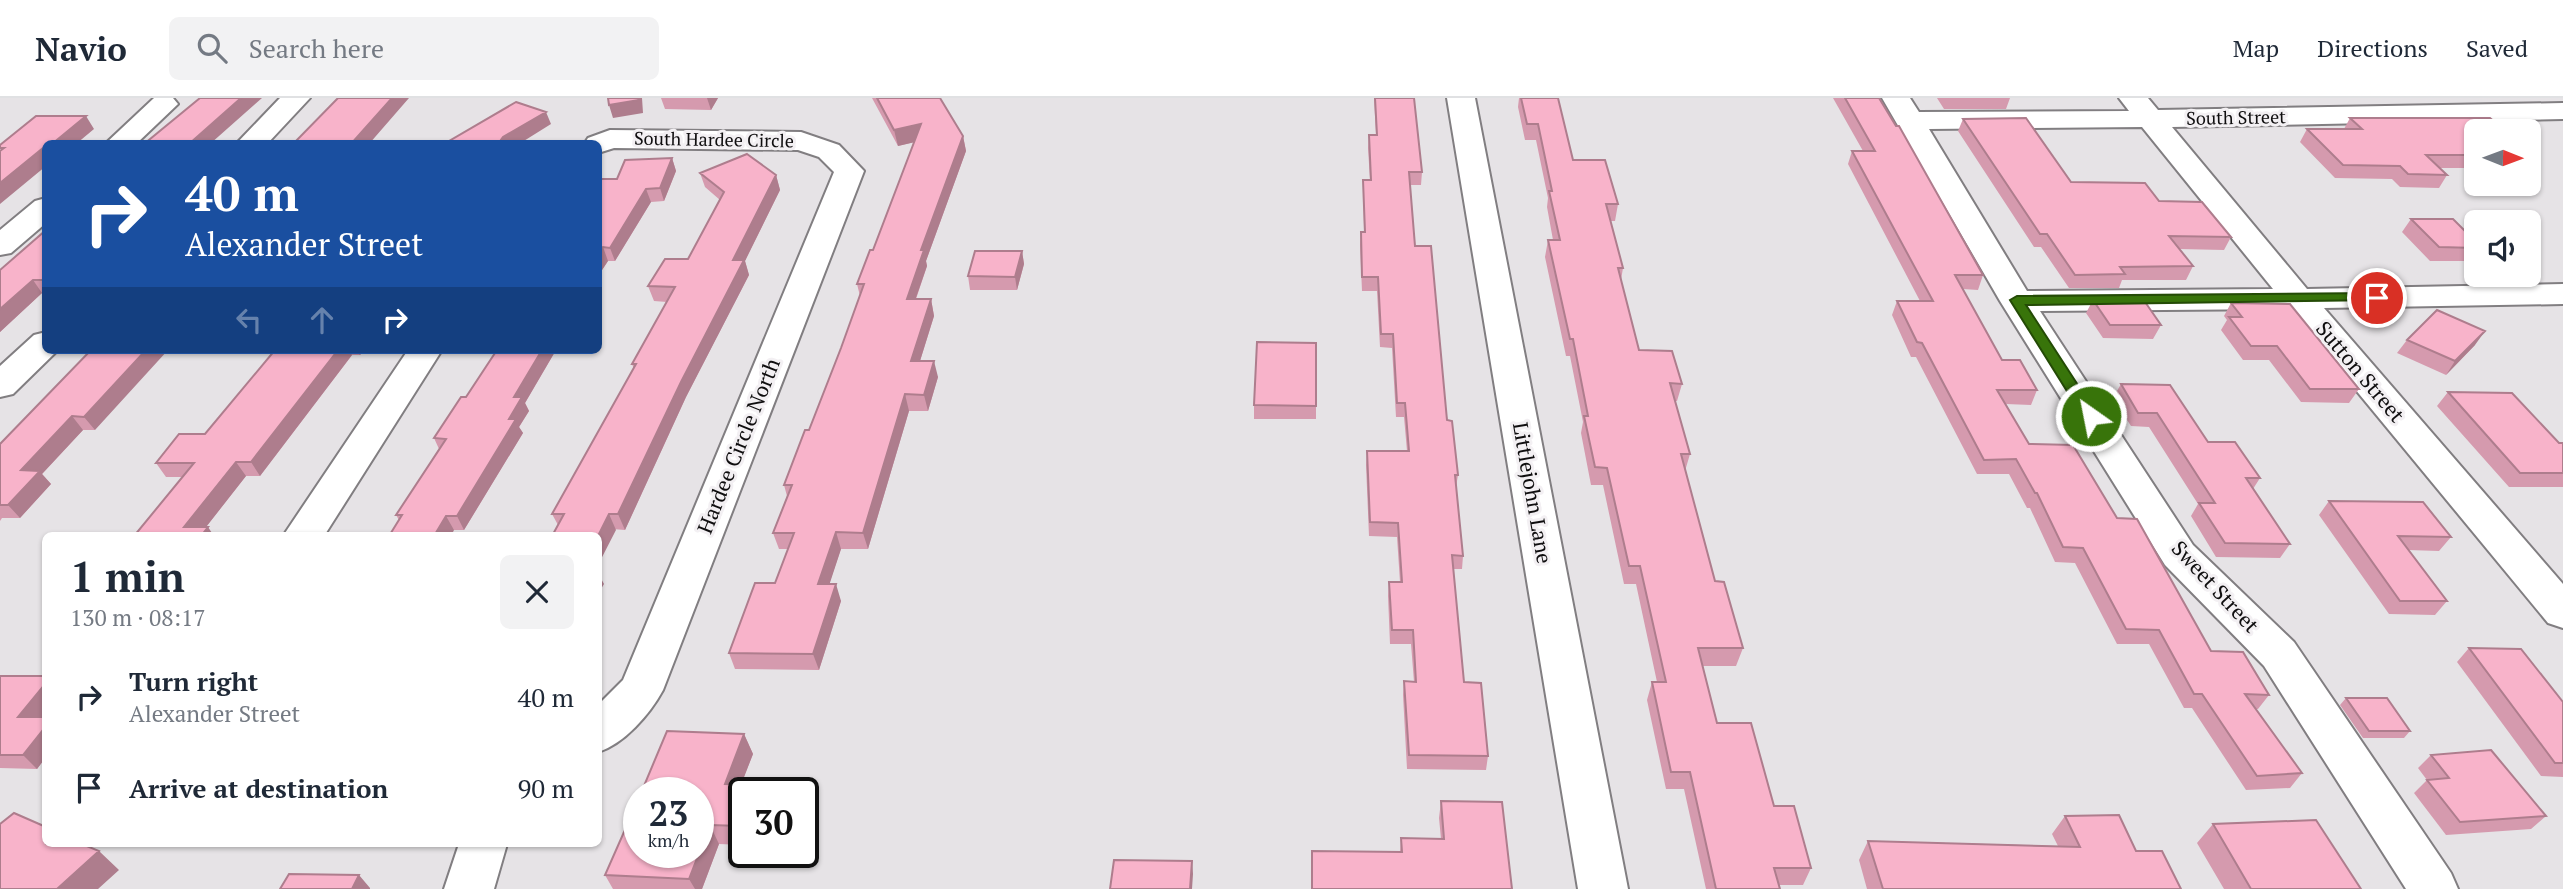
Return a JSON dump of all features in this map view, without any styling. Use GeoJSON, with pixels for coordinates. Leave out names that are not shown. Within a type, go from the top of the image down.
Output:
{"type":"FeatureCollection","features":[{"type":"Feature","properties":{"kind":"street"},"geometry":{"type":"LineString","coordinates":[[254,140],[296,98]]}},
{"type":"Feature","properties":{"kind":"street","name":"Littlejohn Lane"},"geometry":{"type":"LineString","coordinates":[[1461,98],[1603,889]]}},
{"type":"Feature","properties":{"kind":"street"},"geometry":{"type":"LineString","coordinates":[[124,140],[164,104]]}},
{"type":"Feature","properties":{"kind":"street","name":"South Street"},"geometry":{"type":"LineString","coordinates":[[1903,109],[2563,111]]}},
{"type":"Feature","properties":{"kind":"street","name":"Sweet Street"},"geometry":{"type":"LineString","coordinates":[[1903,109],[2017,300],[2179,555],[2279,654],[2433,889]]}},
{"type":"Feature","properties":{"kind":"street","name":"Sutton Street"},"geometry":{"type":"LineString","coordinates":[[2142,109],[2298,299],[2563,612]]}},
{"type":"Feature","properties":{"kind":"street","name":"South Hardee Circle"},"geometry":{"type":"LineString","coordinates":[[602,142],[610,139],[801,141],[829,151]]}},
{"type":"Feature","properties":{"kind":"street","name":"Hardee Circle North"},"geometry":{"type":"LineString","coordinates":[[602,730],[641,691],[849,171],[829,151]]}},
{"type":"Feature","properties":{"kind":"street"},"geometry":{"type":"LineString","coordinates":[[0,246],[42,210]]}},
{"type":"Feature","properties":{"kind":"street"},"geometry":{"type":"LineString","coordinates":[[2017,300],[2563,294]]}},
{"type":"Feature","properties":{"kind":"street"},"geometry":{"type":"LineString","coordinates":[[0,386],[42,346]]}},
{"type":"Feature","properties":{"kind":"street"},"geometry":{"type":"LineString","coordinates":[[306,532],[422,354]]}},
{"type":"Feature","properties":{"kind":"street"},"geometry":{"type":"LineString","coordinates":[[469,889],[482,847]]}},
{"type":"Feature","properties":{"kind":"building"},"geometry":{"type":"Polygon","coordinates":[[[200,98],[241,98],[194,140],[149,140],[200,98]]]}},
{"type":"Feature","properties":{"kind":"building"},"geometry":{"type":"Polygon","coordinates":[[[338,98],[392,98],[355,140],[297,140],[338,98]]]}},
{"type":"Feature","properties":{"kind":"building"},"geometry":{"type":"Polygon","coordinates":[[[608,98],[638,98],[639,100],[609,105],[608,98]]]}},
{"type":"Feature","properties":{"kind":"building"},"geometry":{"type":"Polygon","coordinates":[[[877,98],[940,98],[963,136],[921,250],[924,250],[907,299],[931,299],[911,361],[934,361],[924,395],[905,394],[863,533],[836,532],[818,584],[836,584],[813,654],[729,653],[755,583],[775,583],[794,533],[773,533],[792,485],[784,485],[841,348],[864,284],[857,284],[870,250],[873,250],[921,124],[894,130],[877,98]]]}},
{"type":"Feature","properties":{"kind":"building"},"geometry":{"type":"Polygon","coordinates":[[[1375,98],[1414,98],[1422,172],[1409,172],[1415,246],[1431,246],[1447,420],[1452,421],[1458,475],[1455,475],[1463,556],[1452,555],[1464,682],[1481,683],[1488,756],[1409,755],[1404,681],[1416,682],[1413,630],[1392,630],[1389,582],[1402,582],[1398,523],[1370,522],[1367,451],[1409,451],[1405,403],[1397,403],[1393,334],[1381,334],[1378,277],[1362,277],[1361,232],[1365,232],[1363,180],[1371,180],[1369,135],[1377,135],[1375,98]]]}},
{"type":"Feature","properties":{"kind":"building"},"geometry":{"type":"Polygon","coordinates":[[[1521,98],[1558,98],[1573,160],[1605,160],[1618,204],[1606,204],[1623,268],[1618,268],[1639,350],[1672,351],[1682,384],[1670,383],[1690,454],[1681,454],[1715,581],[1724,582],[1743,648],[1698,648],[1717,723],[1751,723],[1774,806],[1794,806],[1811,868],[1774,868],[1780,889],[1716,889],[1690,772],[1671,772],[1652,682],[1666,682],[1640,566],[1629,566],[1607,468],[1595,467],[1584,416],[1588,416],[1573,339],[1570,339],[1548,240],[1560,240],[1549,191],[1552,191],[1538,124],[1527,124],[1521,98]]]}},
{"type":"Feature","properties":{"kind":"building"},"geometry":{"type":"Polygon","coordinates":[[[1845,98],[1879,98],[1896,126],[1899,126],[1983,275],[1955,275],[2002,360],[2020,360],[2037,390],[1997,390],[2029,444],[2073,445],[2117,518],[2137,519],[2211,651],[2243,652],[2269,695],[2245,694],[2302,773],[2257,776],[2202,694],[2194,694],[2159,630],[2126,629],[2083,548],[2063,547],[2037,493],[2016,459],[1984,460],[1922,343],[1917,342],[1897,301],[1933,301],[1852,151],[1875,151],[1845,98]]]}},
{"type":"Feature","properties":{"kind":"building"},"geometry":{"type":"Polygon","coordinates":[[[516,102],[546,112],[501,140],[451,140],[516,102]]]}},
{"type":"Feature","properties":{"kind":"building"},"geometry":{"type":"Polygon","coordinates":[[[36,116],[86,116],[57,140],[42,140],[42,149],[0,183],[0,151],[4,148],[0,148],[0,145],[36,116]]]}},
{"type":"Feature","properties":{"kind":"building"},"geometry":{"type":"Polygon","coordinates":[[[2026,118],[2071,182],[2145,183],[2159,201],[2202,202],[2231,237],[2169,236],[2193,266],[2120,267],[2125,274],[2075,275],[2047,234],[2040,234],[1963,119],[2026,118]]]}},
{"type":"Feature","properties":{"kind":"building"},"geometry":{"type":"Polygon","coordinates":[[[2350,118],[2491,119],[2464,119],[2464,155],[2426,155],[2447,175],[2408,174],[2400,166],[2343,165],[2307,129],[2362,129],[2350,118]]]}},
{"type":"Feature","properties":{"kind":"building"},"geometry":{"type":"Polygon","coordinates":[[[747,154],[776,175],[733,260],[744,260],[681,382],[618,514],[609,514],[600,532],[554,532],[564,514],[552,514],[636,364],[632,364],[675,287],[648,286],[665,259],[688,259],[724,192],[700,173],[747,154]]]}},
{"type":"Feature","properties":{"kind":"building"},"geometry":{"type":"Polygon","coordinates":[[[672,158],[660,188],[646,189],[610,248],[602,248],[602,179],[617,179],[625,160],[672,158]]]}},
{"type":"Feature","properties":{"kind":"building"},"geometry":{"type":"Polygon","coordinates":[[[2411,219],[2453,219],[2464,230],[2464,248],[2439,247],[2411,219]]]}},
{"type":"Feature","properties":{"kind":"building"},"geometry":{"type":"Polygon","coordinates":[[[42,233],[42,280],[33,280],[0,309],[0,270],[42,233]]]}},
{"type":"Feature","properties":{"kind":"building"},"geometry":{"type":"Polygon","coordinates":[[[975,251],[1022,251],[1015,277],[968,276],[975,251]]]}},
{"type":"Feature","properties":{"kind":"building"},"geometry":{"type":"Polygon","coordinates":[[[2143,299],[2161,325],[2110,325],[2093,300],[2143,299]]]}},
{"type":"Feature","properties":{"kind":"building"},"geometry":{"type":"Polygon","coordinates":[[[2231,303],[2290,304],[2359,389],[2310,389],[2277,346],[2251,346],[2229,317],[2242,317],[2231,303]]]}},
{"type":"Feature","properties":{"kind":"building"},"geometry":{"type":"Polygon","coordinates":[[[2437,310],[2485,331],[2455,361],[2407,340],[2437,310]]]}},
{"type":"Feature","properties":{"kind":"building"},"geometry":{"type":"Polygon","coordinates":[[[1257,342],[1316,343],[1316,406],[1254,405],[1257,342]]]}},
{"type":"Feature","properties":{"kind":"building"},"geometry":{"type":"Polygon","coordinates":[[[87,354],[142,354],[84,417],[72,416],[21,470],[40,471],[8,505],[0,505],[0,444],[87,354]]]}},
{"type":"Feature","properties":{"kind":"building"},"geometry":{"type":"Polygon","coordinates":[[[272,354],[335,354],[251,462],[236,462],[184,527],[208,527],[204,532],[137,532],[194,463],[156,463],[179,434],[205,434],[272,354]]]}},
{"type":"Feature","properties":{"kind":"building"},"geometry":{"type":"Polygon","coordinates":[[[494,354],[540,354],[514,397],[522,397],[509,419],[516,419],[457,516],[446,516],[436,532],[391,532],[402,515],[396,515],[446,439],[434,438],[461,397],[466,397],[494,354]]]}},
{"type":"Feature","properties":{"kind":"building"},"geometry":{"type":"Polygon","coordinates":[[[2121,384],[2170,385],[2208,442],[2235,442],[2260,478],[2246,478],[2290,544],[2225,543],[2199,503],[2215,503],[2157,413],[2138,413],[2121,384]]]}},
{"type":"Feature","properties":{"kind":"building"},"geometry":{"type":"Polygon","coordinates":[[[2448,392],[2512,393],[2559,443],[2563,443],[2563,473],[2520,473],[2448,392]]]}},
{"type":"Feature","properties":{"kind":"building"},"geometry":{"type":"Polygon","coordinates":[[[2329,501],[2423,502],[2451,537],[2398,536],[2447,601],[2400,601],[2329,501]]]}},
{"type":"Feature","properties":{"kind":"building"},"geometry":{"type":"Polygon","coordinates":[[[2469,648],[2521,649],[2563,702],[2563,763],[2555,763],[2469,648]]]}},
{"type":"Feature","properties":{"kind":"building"},"geometry":{"type":"Polygon","coordinates":[[[0,676],[42,676],[42,688],[18,717],[42,717],[42,731],[23,755],[0,755],[0,676]]]}},
{"type":"Feature","properties":{"kind":"building"},"geometry":{"type":"Polygon","coordinates":[[[2346,698],[2387,698],[2410,731],[2369,731],[2346,698]]]}},
{"type":"Feature","properties":{"kind":"building"},"geometry":{"type":"Polygon","coordinates":[[[667,731],[744,734],[725,784],[728,784],[728,826],[714,825],[714,777],[648,777],[667,731]]]}},
{"type":"Feature","properties":{"kind":"building"},"geometry":{"type":"Polygon","coordinates":[[[2491,750],[2546,816],[2460,822],[2427,780],[2449,778],[2431,755],[2491,750]]]}},
{"type":"Feature","properties":{"kind":"building"},"geometry":{"type":"Polygon","coordinates":[[[1441,801],[1502,802],[1512,889],[1312,889],[1312,851],[1402,852],[1401,838],[1444,839],[1441,801]]]}},
{"type":"Feature","properties":{"kind":"building"},"geometry":{"type":"Polygon","coordinates":[[[14,813],[42,825],[42,847],[89,847],[99,851],[57,889],[0,889],[0,824],[14,813]]]}},
{"type":"Feature","properties":{"kind":"building"},"geometry":{"type":"Polygon","coordinates":[[[2119,815],[2136,851],[2162,851],[2181,889],[1883,889],[1868,841],[2080,847],[2065,816],[2119,815]]]}},
{"type":"Feature","properties":{"kind":"building"},"geometry":{"type":"Polygon","coordinates":[[[2316,820],[2361,889],[2251,889],[2213,824],[2316,820]]]}},
{"type":"Feature","properties":{"kind":"building"},"geometry":{"type":"Polygon","coordinates":[[[623,834],[623,868],[693,868],[689,879],[605,875],[623,834]]]}},
{"type":"Feature","properties":{"kind":"building"},"geometry":{"type":"Polygon","coordinates":[[[1114,860],[1192,861],[1190,889],[1110,889],[1114,860]]]}},
{"type":"Feature","properties":{"kind":"building"},"geometry":{"type":"Polygon","coordinates":[[[289,874],[359,875],[352,889],[280,889],[289,874]]]}},
{"type":"Feature","properties":{"kind":"route"},"geometry":{"type":"LineString","coordinates":[[2091,416],[2017,300],[2377,298]]}}]}
